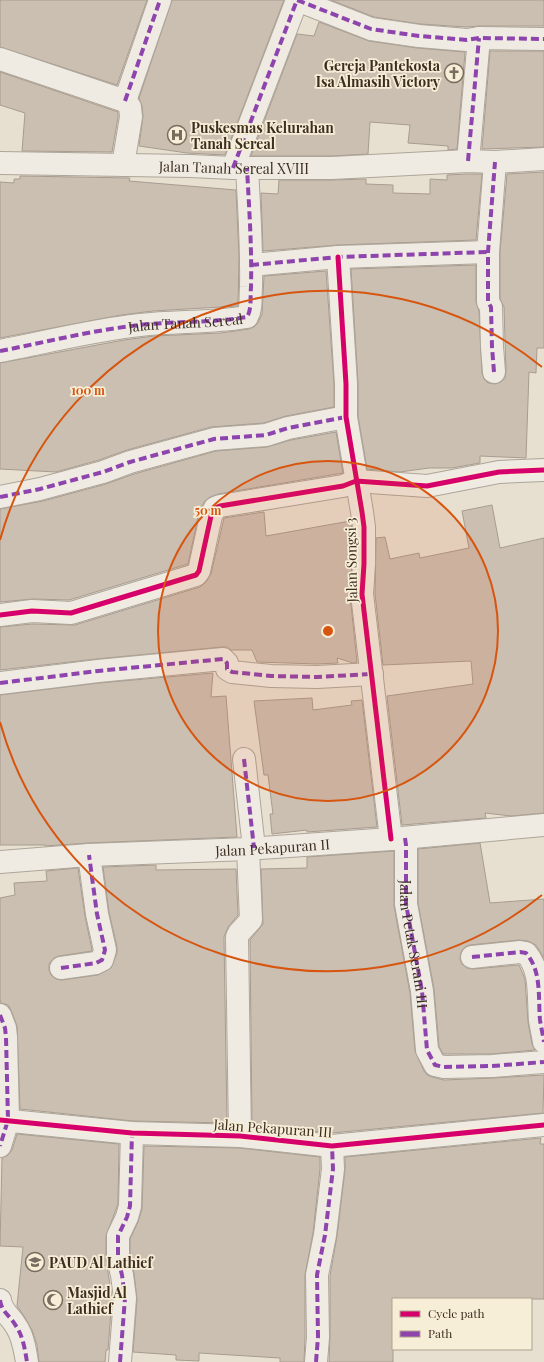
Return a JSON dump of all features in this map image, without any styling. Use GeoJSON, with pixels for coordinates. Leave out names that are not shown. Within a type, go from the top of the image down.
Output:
{"type":"FeatureCollection","features":[{"type":"Feature","properties":{"kind":"street"},"geometry":{"type":"LineString","coordinates":[[125,101],[160,0]]}},
{"type":"Feature","properties":{"kind":"street"},"geometry":{"type":"LineString","coordinates":[[240,168],[297,0],[371,29],[419,36],[467,40],[479,38],[544,39]]}},
{"type":"Feature","properties":{"kind":"street"},"geometry":{"type":"LineString","coordinates":[[468,161],[479,38]]}},
{"type":"Feature","properties":{"kind":"street"},"geometry":{"type":"LineString","coordinates":[[0,59],[125,101],[130,107],[131,117],[123,164]]}},
{"type":"Feature","properties":{"kind":"street","name":"Jalan Tanah Sereal XVIII"},"geometry":{"type":"LineString","coordinates":[[0,163],[123,164],[240,168],[332,168],[468,161],[495,162],[544,159]]}},
{"type":"Feature","properties":{"kind":"street"},"geometry":{"type":"LineString","coordinates":[[494,372],[491,307],[488,302],[488,252],[495,162]]}},
{"type":"Feature","properties":{"kind":"street","name":"Jalan Tanah Sereal"},"geometry":{"type":"LineString","coordinates":[[0,351],[141,325],[187,323],[247,317],[250,304],[251,266],[240,168]]}},
{"type":"Feature","properties":{"kind":"street"},"geometry":{"type":"LineString","coordinates":[[251,266],[338,257],[488,252]]}},
{"type":"Feature","properties":{"kind":"street","name":"Jalan Songsi 3"},"geometry":{"type":"LineString","coordinates":[[338,257],[346,384],[346,417],[364,527],[362,594],[372,674],[398,838]]}},
{"type":"Feature","properties":{"kind":"street"},"geometry":{"type":"LineString","coordinates":[[0,497],[40,489],[103,472],[130,462],[214,439],[266,435],[288,428],[346,417]]}},
{"type":"Feature","properties":{"kind":"street"},"geometry":{"type":"LineString","coordinates":[[0,615],[32,611],[71,613],[196,575],[199,571],[211,516],[216,508],[220,506],[343,486],[356,481],[427,486],[499,472],[544,470]]}},
{"type":"Feature","properties":{"kind":"street"},"geometry":{"type":"LineString","coordinates":[[0,683],[98,671],[224,659],[227,669],[232,672],[271,676],[317,677],[372,674]]}},
{"type":"Feature","properties":{"kind":"street"},"geometry":{"type":"LineString","coordinates":[[240,1136],[237,937],[251,920],[251,848],[244,759]]}},
{"type":"Feature","properties":{"kind":"street","name":"Jalan Pekapuran II"},"geometry":{"type":"LineString","coordinates":[[0,862],[102,858],[251,848],[398,838],[544,825]]}},
{"type":"Feature","properties":{"kind":"street","name":"Jalan Petak Serani III"},"geometry":{"type":"LineString","coordinates":[[398,838],[410,932],[422,991],[427,1050],[436,1065],[444,1067],[492,1066],[544,1062]]}},
{"type":"Feature","properties":{"kind":"street"},"geometry":{"type":"LineString","coordinates":[[61,968],[96,964],[102,960],[105,950],[97,914],[102,858]]}},
{"type":"Feature","properties":{"kind":"street"},"geometry":{"type":"LineString","coordinates":[[472,957],[520,952],[526,953],[529,956],[534,965],[538,982],[540,1021],[544,1042]]}},
{"type":"Feature","properties":{"kind":"street"},"geometry":{"type":"LineString","coordinates":[[0,1015],[5,1028],[6,1037],[4,1120],[0,1146]]}},
{"type":"Feature","properties":{"kind":"street","name":"Jalan Pekapuran III"},"geometry":{"type":"LineString","coordinates":[[4,1120],[132,1133],[240,1136],[332,1146],[544,1125]]}},
{"type":"Feature","properties":{"kind":"street"},"geometry":{"type":"LineString","coordinates":[[120,1362],[124,1298],[122,1275],[118,1259],[118,1236],[127,1217],[130,1206],[132,1133]]}},
{"type":"Feature","properties":{"kind":"street"},"geometry":{"type":"LineString","coordinates":[[316,1362],[318,1337],[317,1275],[326,1235],[333,1169],[332,1146]]}},
{"type":"Feature","properties":{"kind":"street"},"geometry":{"type":"LineString","coordinates":[[0,1300],[1,1308],[17,1326],[24,1346],[27,1362]]}},
{"type":"Feature","properties":{"kind":"building"},"geometry":{"type":"Polygon","coordinates":[[[0,0],[147,0],[117,85],[0,47],[0,0]]]}},
{"type":"Feature","properties":{"kind":"building"},"geometry":{"type":"Polygon","coordinates":[[[172,0],[284,0],[225,155],[187,153],[139,146],[143,116],[139,98],[172,0]]]}},
{"type":"Feature","properties":{"kind":"building"},"geometry":{"type":"Polygon","coordinates":[[[331,0],[544,0],[544,26],[466,27],[420,24],[374,17],[331,0]]]}},
{"type":"Feature","properties":{"kind":"building"},"geometry":{"type":"Polygon","coordinates":[[[319,22],[369,41],[417,48],[465,52],[457,149],[448,150],[448,146],[408,143],[410,125],[370,122],[368,154],[332,156],[251,156],[297,34],[314,36],[319,22]]]}},
{"type":"Feature","properties":{"kind":"building"},"geometry":{"type":"Polygon","coordinates":[[[490,51],[544,51],[544,147],[482,149],[490,51]]]}},
{"type":"Feature","properties":{"kind":"building"},"geometry":{"type":"Polygon","coordinates":[[[0,72],[118,112],[112,152],[22,151],[25,113],[0,105],[0,72]]]}},
{"type":"Feature","properties":{"kind":"building"},"geometry":{"type":"Polygon","coordinates":[[[544,172],[544,348],[537,348],[536,373],[529,372],[526,458],[480,456],[480,463],[452,468],[429,468],[400,472],[367,469],[358,416],[358,383],[351,269],[476,265],[476,302],[479,311],[482,373],[484,379],[488,383],[495,384],[501,382],[505,378],[506,371],[504,307],[500,299],[500,252],[507,174],[544,172]]]}},
{"type":"Feature","properties":{"kind":"building"},"geometry":{"type":"Polygon","coordinates":[[[482,174],[476,240],[338,245],[263,251],[261,193],[278,194],[279,180],[366,179],[366,184],[393,185],[393,193],[430,194],[430,179],[447,180],[447,175],[482,174]]]}},
{"type":"Feature","properties":{"kind":"building"},"geometry":{"type":"Polygon","coordinates":[[[20,176],[130,178],[129,181],[236,190],[239,257],[238,306],[153,311],[121,315],[0,338],[0,182],[14,183],[14,179],[20,179],[20,176]]]}},
{"type":"Feature","properties":{"kind":"building"},"geometry":{"type":"Polygon","coordinates":[[[326,271],[334,384],[334,407],[286,416],[264,423],[211,427],[127,450],[99,460],[56,472],[0,469],[0,363],[124,340],[154,336],[221,333],[249,329],[258,323],[262,314],[264,276],[326,271]]]}},
{"type":"Feature","properties":{"kind":"building"},"geometry":{"type":"Polygon","coordinates":[[[336,432],[343,473],[218,494],[210,497],[204,502],[199,513],[188,564],[69,600],[33,599],[0,602],[0,509],[43,501],[216,451],[267,447],[291,440],[336,432]]]}},
{"type":"Feature","properties":{"kind":"building"},"geometry":{"type":"Polygon","coordinates":[[[492,505],[500,548],[544,538],[544,813],[511,816],[485,813],[486,818],[402,825],[387,696],[473,684],[471,661],[383,665],[375,594],[376,538],[385,537],[390,559],[419,553],[420,558],[469,548],[462,511],[492,505]]]}},
{"type":"Feature","properties":{"kind":"building"},"geometry":{"type":"Polygon","coordinates":[[[264,512],[266,536],[350,521],[352,529],[352,564],[350,595],[357,662],[353,663],[337,658],[338,663],[317,664],[257,662],[252,650],[231,650],[227,647],[222,647],[0,670],[0,627],[32,624],[75,625],[200,587],[206,582],[211,574],[224,518],[264,512]]]}},
{"type":"Feature","properties":{"kind":"building"},"geometry":{"type":"Polygon","coordinates":[[[213,673],[211,697],[226,696],[237,837],[45,846],[0,845],[0,695],[99,683],[213,673]]]}},
{"type":"Feature","properties":{"kind":"building"},"geometry":{"type":"Polygon","coordinates":[[[312,698],[313,710],[352,705],[351,701],[362,700],[377,827],[307,832],[307,830],[272,834],[270,814],[273,814],[268,775],[264,775],[254,701],[312,698]]]}},
{"type":"Feature","properties":{"kind":"building"},"geometry":{"type":"Polygon","coordinates":[[[480,843],[490,903],[544,899],[544,958],[536,945],[528,941],[519,940],[470,945],[465,947],[461,952],[460,959],[462,964],[467,968],[473,969],[519,965],[525,979],[528,1022],[532,1044],[535,1050],[491,1054],[443,1054],[439,1046],[434,989],[418,903],[418,849],[480,843]]]}},
{"type":"Feature","properties":{"kind":"building"},"geometry":{"type":"Polygon","coordinates":[[[394,851],[394,906],[410,993],[415,1051],[424,1071],[427,1075],[444,1080],[544,1075],[543,1113],[332,1133],[252,1125],[250,940],[263,924],[261,869],[307,868],[307,857],[394,851]]]}},
{"type":"Feature","properties":{"kind":"building"},"geometry":{"type":"Polygon","coordinates":[[[156,865],[156,870],[236,869],[238,915],[228,927],[224,937],[227,1123],[133,1121],[20,1109],[17,1026],[8,1005],[1,1003],[0,999],[0,898],[15,895],[14,883],[47,881],[46,871],[78,868],[92,951],[54,958],[49,964],[49,970],[51,975],[56,979],[62,980],[98,975],[111,968],[117,953],[109,912],[103,867],[156,865]]]}},
{"type":"Feature","properties":{"kind":"building"},"geometry":{"type":"Polygon","coordinates":[[[17,1134],[119,1144],[118,1204],[106,1236],[106,1259],[112,1298],[108,1350],[106,1350],[105,1362],[39,1362],[37,1345],[32,1330],[17,1306],[23,1247],[0,1246],[2,1158],[8,1155],[12,1150],[17,1134]]]}},
{"type":"Feature","properties":{"kind":"building"},"geometry":{"type":"Polygon","coordinates":[[[541,1138],[540,1144],[544,1144],[544,1299],[392,1298],[393,1362],[329,1362],[330,1276],[337,1236],[345,1170],[345,1157],[541,1138]]]}},
{"type":"Feature","properties":{"kind":"building"},"geometry":{"type":"Polygon","coordinates":[[[144,1146],[239,1148],[320,1157],[313,1233],[305,1275],[304,1362],[280,1362],[280,1358],[199,1353],[199,1361],[176,1360],[176,1355],[133,1352],[137,1299],[134,1273],[130,1257],[130,1239],[142,1209],[144,1146]]]}},
{"type":"Feature","properties":{"kind":"marked path"},"geometry":{"type":"LineString","coordinates":[[125,101],[160,0]]}},
{"type":"Feature","properties":{"kind":"marked path"},"geometry":{"type":"LineString","coordinates":[[233,168],[297,0],[371,29],[419,36],[467,40],[479,38],[544,39]]}},
{"type":"Feature","properties":{"kind":"marked path"},"geometry":{"type":"LineString","coordinates":[[468,161],[479,38]]}},
{"type":"Feature","properties":{"kind":"marked path"},"geometry":{"type":"LineString","coordinates":[[494,372],[491,307],[488,302],[488,252],[495,162]]}},
{"type":"Feature","properties":{"kind":"marked path"},"geometry":{"type":"LineString","coordinates":[[0,351],[122,327],[247,317],[250,307],[251,272],[247,168]]}},
{"type":"Feature","properties":{"kind":"marked path"},"geometry":{"type":"LineString","coordinates":[[251,265],[338,257],[488,252]]}},
{"type":"Feature","properties":{"kind":"marked path"},"geometry":{"type":"LineString","coordinates":[[0,497],[40,489],[103,472],[130,462],[214,439],[266,435],[288,428],[346,417]]}},
{"type":"Feature","properties":{"kind":"marked path"},"geometry":{"type":"LineString","coordinates":[[0,683],[98,671],[223,659],[227,663],[227,669],[232,672],[271,676],[317,677],[372,674]]}},
{"type":"Feature","properties":{"kind":"marked path"},"geometry":{"type":"LineString","coordinates":[[244,759],[254,848]]}},
{"type":"Feature","properties":{"kind":"marked path"},"geometry":{"type":"LineString","coordinates":[[405,838],[406,904],[422,991],[427,1050],[435,1065],[444,1067],[492,1066],[544,1062]]}},
{"type":"Feature","properties":{"kind":"marked path"},"geometry":{"type":"LineString","coordinates":[[61,968],[96,963],[102,960],[105,950],[97,914],[89,855]]}},
{"type":"Feature","properties":{"kind":"marked path"},"geometry":{"type":"LineString","coordinates":[[472,957],[520,952],[526,953],[535,968],[537,976],[540,1020],[544,1042]]}},
{"type":"Feature","properties":{"kind":"marked path"},"geometry":{"type":"LineString","coordinates":[[0,1015],[5,1028],[6,1037],[8,1120],[0,1146]]}},
{"type":"Feature","properties":{"kind":"marked path"},"geometry":{"type":"LineString","coordinates":[[120,1362],[125,1298],[118,1259],[118,1236],[127,1217],[130,1206],[132,1133]]}},
{"type":"Feature","properties":{"kind":"marked path"},"geometry":{"type":"LineString","coordinates":[[316,1362],[318,1337],[317,1275],[325,1235],[333,1169],[332,1146]]}},
{"type":"Feature","properties":{"kind":"marked path"},"geometry":{"type":"LineString","coordinates":[[0,1300],[2,1308],[14,1322],[20,1334],[27,1362]]}},
{"type":"Feature","properties":{"kind":"cycle path"},"geometry":{"type":"LineString","coordinates":[[338,257],[346,384],[346,417],[364,527],[362,594],[391,839]]}},
{"type":"Feature","properties":{"kind":"cycle path"},"geometry":{"type":"LineString","coordinates":[[0,615],[32,611],[71,613],[196,575],[199,571],[211,516],[215,508],[220,506],[343,486],[356,481],[427,486],[499,472],[544,470]]}},
{"type":"Feature","properties":{"kind":"cycle path"},"geometry":{"type":"LineString","coordinates":[[0,1120],[132,1133],[240,1136],[332,1146],[544,1125]]}},
{"type":"Feature","properties":{"kind":"place","name":"Gereja Pantekosta Isa Almasih Victory"},"geometry":{"type":"Point","coordinates":[454,73]}},
{"type":"Feature","properties":{"kind":"place","name":"Puskesmas Kelurahan Tanah Sereal"},"geometry":{"type":"Point","coordinates":[177,135]}},
{"type":"Feature","properties":{"kind":"place","name":"PAUD Al Lathief"},"geometry":{"type":"Point","coordinates":[35,1262]}},
{"type":"Feature","properties":{"kind":"place","name":"Masjid Al Lathief"},"geometry":{"type":"Point","coordinates":[53,1300]}}]}
